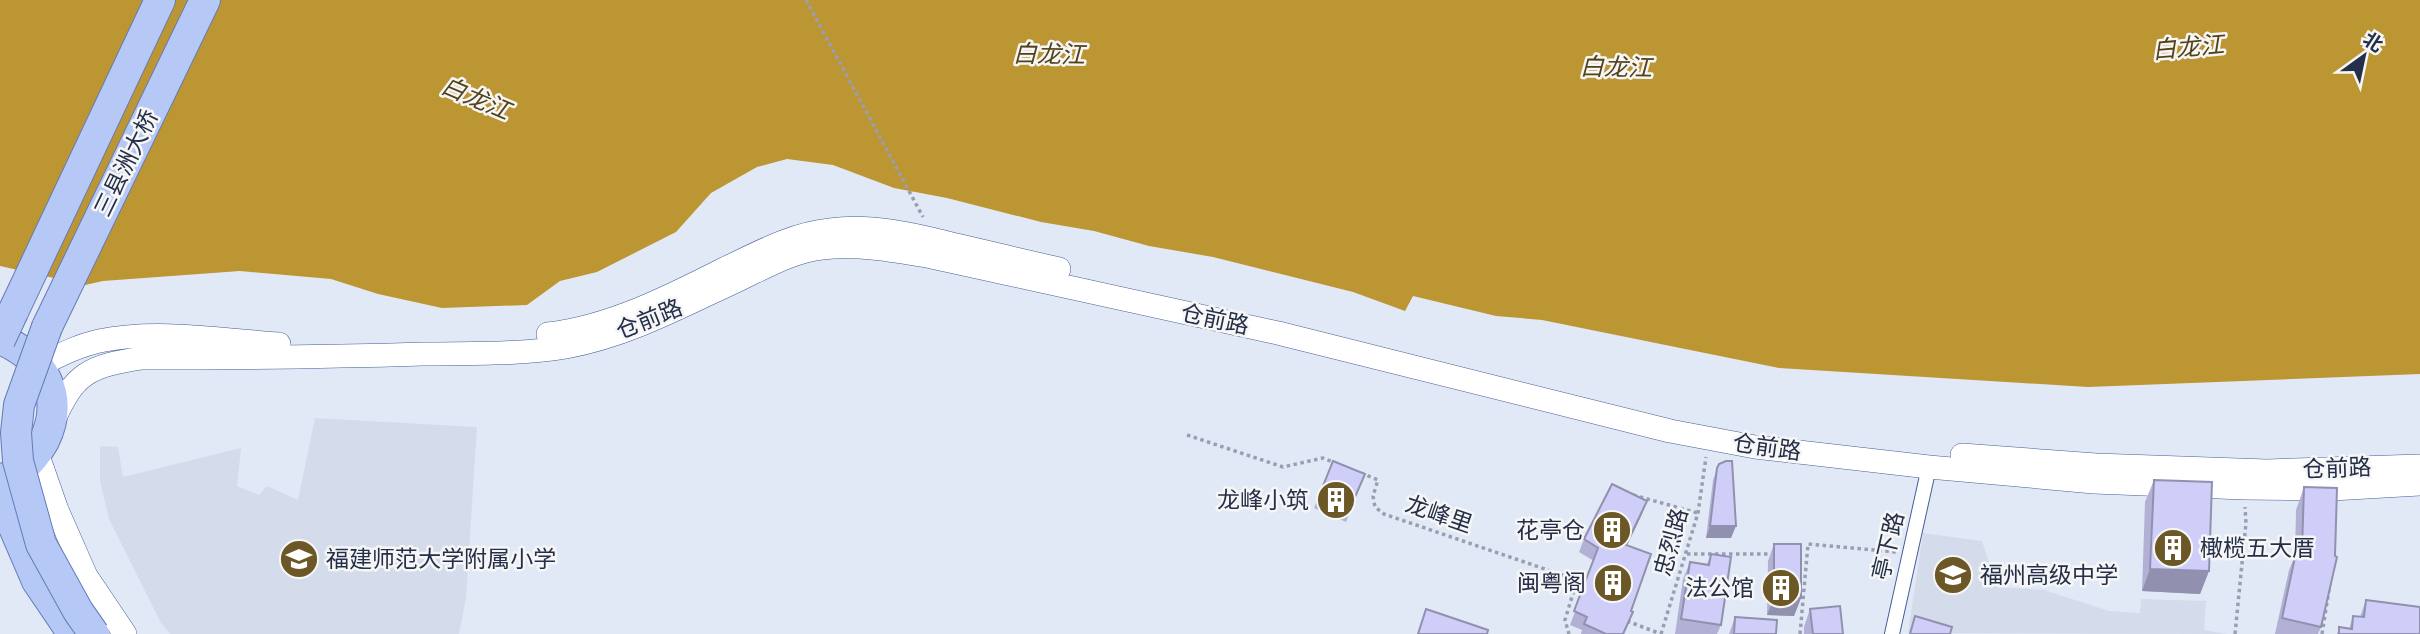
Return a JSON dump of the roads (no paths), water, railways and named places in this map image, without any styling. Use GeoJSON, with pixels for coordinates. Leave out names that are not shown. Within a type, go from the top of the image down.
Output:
{"type":"FeatureCollection","features":[{"type":"Feature","properties":{"kind":"main road","name":"三县洲大桥"},"geometry":{"type":"LineString","coordinates":[[0,339],[160,0]]}},
{"type":"Feature","properties":{"kind":"main road","name":"三县洲大桥"},"geometry":{"type":"LineString","coordinates":[[47,327],[205,0]]}},
{"type":"Feature","properties":{"kind":"main road"},"geometry":{"type":"LineString","coordinates":[[0,419],[47,327]]}},
{"type":"Feature","properties":{"kind":"main road"},"geometry":{"type":"LineString","coordinates":[[47,327],[19,405],[16,433],[18,461],[41,544],[78,611],[94,634]]}},
{"type":"Feature","properties":{"kind":"main road"},"geometry":{"type":"LineString","coordinates":[[0,339],[22,349],[38,366],[50,389],[53,407],[51,425],[37,453],[24,469],[0,480]]}},
{"type":"Feature","properties":{"kind":"main road"},"geometry":{"type":"LineString","coordinates":[[0,495],[37,581],[60,625]]}},
{"type":"Feature","properties":{"kind":"main road"},"geometry":{"type":"LineString","coordinates":[[0,527],[23,580],[60,625]]}},
{"type":"Feature","properties":{"kind":"street","name":"仓前路"},"geometry":{"type":"LineString","coordinates":[[38,366],[75,348],[121,338],[167,337],[303,345],[554,334],[631,312],[773,245],[810,233],[864,228],[935,240],[1280,321],[1631,411],[1733,432],[1932,453],[2096,464],[2267,471],[2420,466]]}},
{"type":"Feature","properties":{"kind":"street","name":"仓前路"},"geometry":{"type":"LineString","coordinates":[[51,425],[64,396],[75,382],[91,372],[123,361],[142,358],[299,358],[507,352],[564,347],[648,323],[780,260],[819,248],[850,247],[927,256],[1278,333],[1670,431],[1755,447],[2094,482],[2332,489],[2420,484]]}},
{"type":"Feature","properties":{"kind":"street"},"geometry":{"type":"LineString","coordinates":[[37,453],[57,510],[86,576],[125,634]]}},
{"type":"Feature","properties":{"kind":"street","name":"亭下路"},"geometry":{"type":"LineString","coordinates":[[1892,634],[1929,467]]}},
{"type":"Feature","properties":{"kind":"water","name":"白龙江"},"geometry":{"type":"Polygon","coordinates":[[[0,0],[2420,0],[2420,374],[2088,387],[1779,368],[1542,320],[1496,316],[1413,296],[1405,311],[1353,292],[1213,257],[1149,246],[1094,231],[1041,222],[947,198],[894,188],[833,165],[787,159],[757,167],[711,193],[676,232],[597,272],[560,281],[527,305],[442,308],[378,294],[331,279],[240,271],[103,281],[85,285],[0,266],[0,0]]]}},
{"type":"Feature","properties":{"kind":"place","name":"龙峰小筑"},"geometry":{"type":"Point","coordinates":[1336,500]}},
{"type":"Feature","properties":{"kind":"place","name":"花亭仓"},"geometry":{"type":"Point","coordinates":[1612,530]}},
{"type":"Feature","properties":{"kind":"place","name":"橄榄五大厝"},"geometry":{"type":"Point","coordinates":[2173,548]}},
{"type":"Feature","properties":{"kind":"place","name":"福建师范大学附属小学"},"geometry":{"type":"Point","coordinates":[299,559]}},
{"type":"Feature","properties":{"kind":"place","name":"福州高级中学"},"geometry":{"type":"Point","coordinates":[1953,575]}},
{"type":"Feature","properties":{"kind":"place","name":"闽粤阁"},"geometry":{"type":"Point","coordinates":[1613,583]}},
{"type":"Feature","properties":{"kind":"place","name":"法公馆"},"geometry":{"type":"Point","coordinates":[1781,588]}}]}
